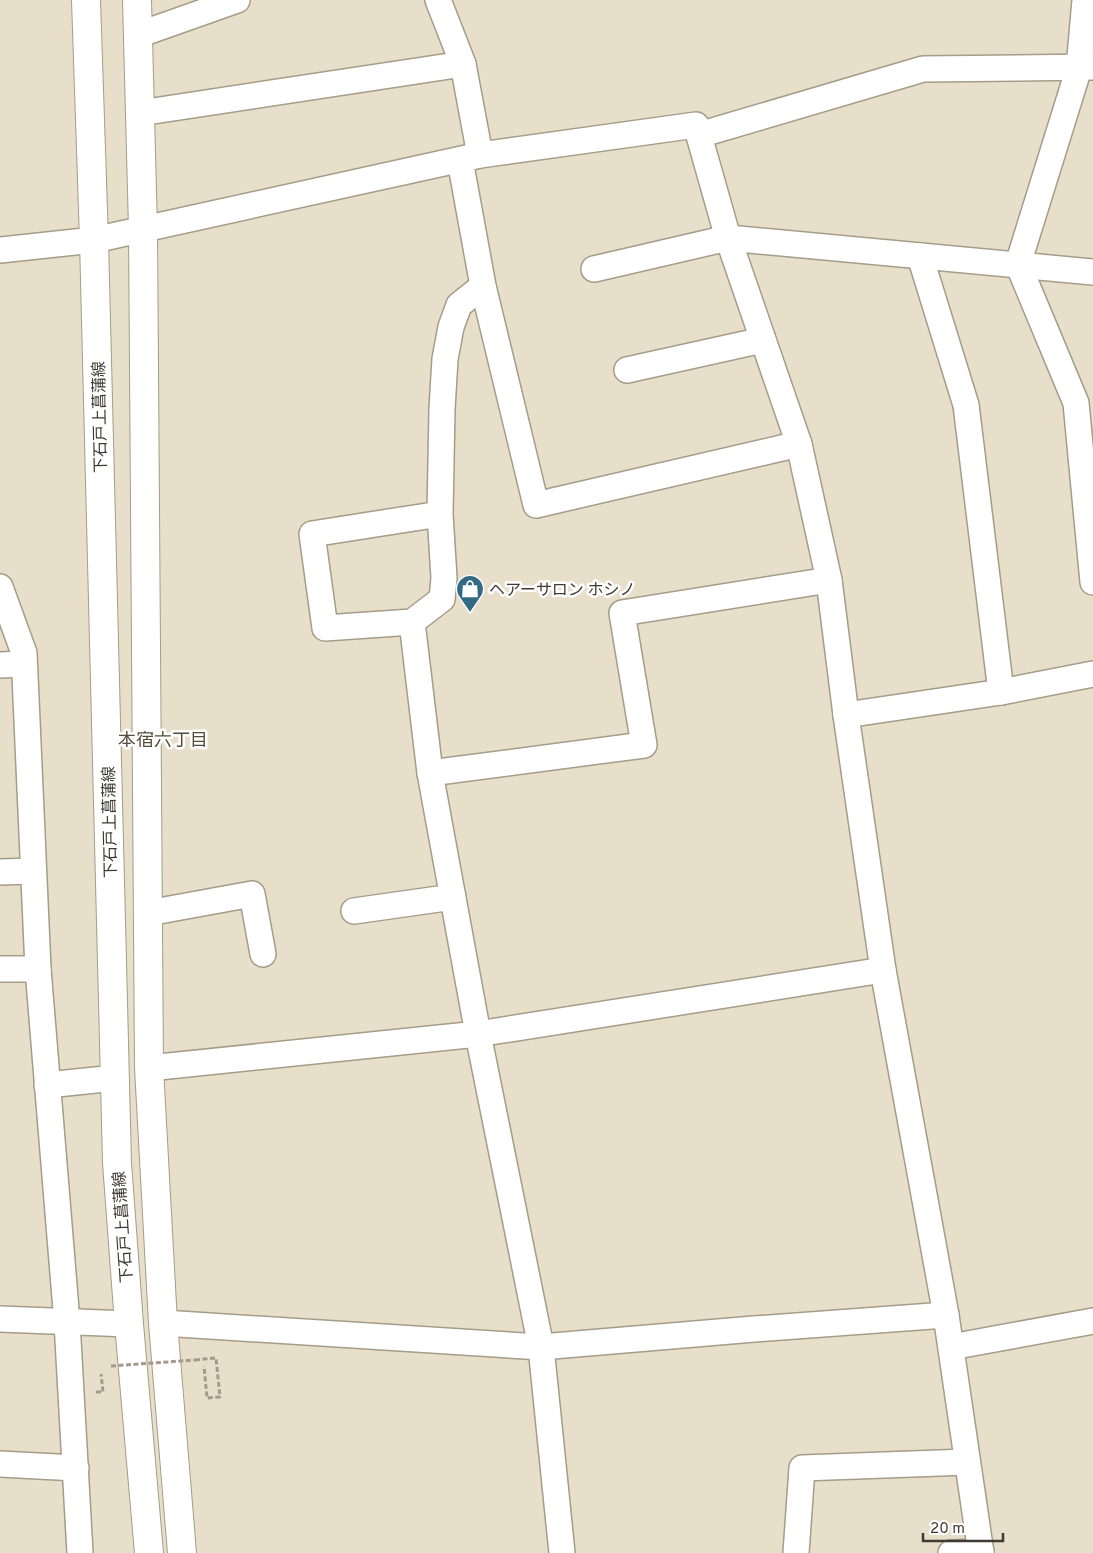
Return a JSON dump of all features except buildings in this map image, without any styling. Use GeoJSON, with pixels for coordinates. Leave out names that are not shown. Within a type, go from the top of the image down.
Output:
{"type":"FeatureCollection","features":[{"type":"Feature","properties":{"kind":"main road","name":"下石戸上菖蒲線"},"geometry":{"type":"LineString","coordinates":[[86,0],[118,1163],[129,1324],[149,1553]]}},
{"type":"Feature","properties":{"kind":"main road"},"geometry":{"type":"LineString","coordinates":[[137,0],[143,229],[149,1068],[163,1323],[182,1553]]}},
{"type":"Feature","properties":{"kind":"street"},"geometry":{"type":"LineString","coordinates":[[138,35],[236,0]]}},
{"type":"Feature","properties":{"kind":"street"},"geometry":{"type":"LineString","coordinates":[[438,0],[463,64],[483,286],[536,505],[799,444]]}},
{"type":"Feature","properties":{"kind":"street"},"geometry":{"type":"LineString","coordinates":[[1085,0],[1086,68],[1018,264],[1076,403],[1093,582]]}},
{"type":"Feature","properties":{"kind":"street"},"geometry":{"type":"LineString","coordinates":[[140,113],[463,64]]}},
{"type":"Feature","properties":{"kind":"street"},"geometry":{"type":"LineString","coordinates":[[699,135],[923,68],[1086,68]]}},
{"type":"Feature","properties":{"kind":"street"},"geometry":{"type":"LineString","coordinates":[[0,250],[94,240],[470,158],[696,125],[728,238],[799,444],[829,580],[846,715],[883,970],[946,1315],[981,1553],[950,1553]]}},
{"type":"Feature","properties":{"kind":"street"},"geometry":{"type":"LineString","coordinates":[[594,269],[728,238],[1093,272]]}},
{"type":"Feature","properties":{"kind":"street"},"geometry":{"type":"LineString","coordinates":[[920,256],[966,405],[1001,692]]}},
{"type":"Feature","properties":{"kind":"street"},"geometry":{"type":"LineString","coordinates":[[440,514],[312,534],[325,628],[412,622],[442,599],[444,578],[440,514],[445,359],[459,305],[483,286]]}},
{"type":"Feature","properties":{"kind":"street"},"geometry":{"type":"LineString","coordinates":[[628,370],[763,340]]}},
{"type":"Feature","properties":{"kind":"street"},"geometry":{"type":"LineString","coordinates":[[430,773],[644,745],[622,612],[829,580]]}},
{"type":"Feature","properties":{"kind":"street"},"geometry":{"type":"LineString","coordinates":[[0,587],[24,653],[12,665],[34,871],[38,969],[67,1322],[80,1553]]}},
{"type":"Feature","properties":{"kind":"street"},"geometry":{"type":"LineString","coordinates":[[412,622],[430,773],[478,1034],[540,1347],[562,1553]]}},
{"type":"Feature","properties":{"kind":"street"},"geometry":{"type":"LineString","coordinates":[[846,715],[1001,692],[1093,674]]}},
{"type":"Feature","properties":{"kind":"street"},"geometry":{"type":"LineString","coordinates":[[0,872],[34,871]]}},
{"type":"Feature","properties":{"kind":"street"},"geometry":{"type":"LineString","coordinates":[[148,913],[252,894],[263,954]]}},
{"type":"Feature","properties":{"kind":"street"},"geometry":{"type":"LineString","coordinates":[[354,911],[453,897]]}},
{"type":"Feature","properties":{"kind":"street"},"geometry":{"type":"LineString","coordinates":[[0,969],[38,969]]}},
{"type":"Feature","properties":{"kind":"street"},"geometry":{"type":"LineString","coordinates":[[149,1068],[478,1034],[883,970]]}},
{"type":"Feature","properties":{"kind":"street"},"geometry":{"type":"LineString","coordinates":[[47,1085],[115,1078]]}},
{"type":"Feature","properties":{"kind":"street"},"geometry":{"type":"LineString","coordinates":[[163,1323],[540,1347],[745,1329],[946,1315]]}},
{"type":"Feature","properties":{"kind":"street"},"geometry":{"type":"LineString","coordinates":[[0,1319],[129,1324]]}},
{"type":"Feature","properties":{"kind":"street"},"geometry":{"type":"LineString","coordinates":[[950,1347],[1093,1321]]}},
{"type":"Feature","properties":{"kind":"street"},"geometry":{"type":"LineString","coordinates":[[796,1553],[802,1468],[967,1462]]}},
{"type":"Feature","properties":{"kind":"street"},"geometry":{"type":"LineString","coordinates":[[0,1464],[76,1468]]}},
{"type":"Feature","properties":{"kind":"path"},"geometry":{"type":"LineString","coordinates":[[111,1366],[216,1358],[220,1397],[207,1398],[204,1366]]}},
{"type":"Feature","properties":{"kind":"place","name":"ヘアーサロン ホシノ"},"geometry":{"type":"Point","coordinates":[470,613]}},
{"type":"Feature","properties":{"kind":"district","name":"本宿六丁目"},"geometry":{"type":"Point","coordinates":[163,740]}}]}
